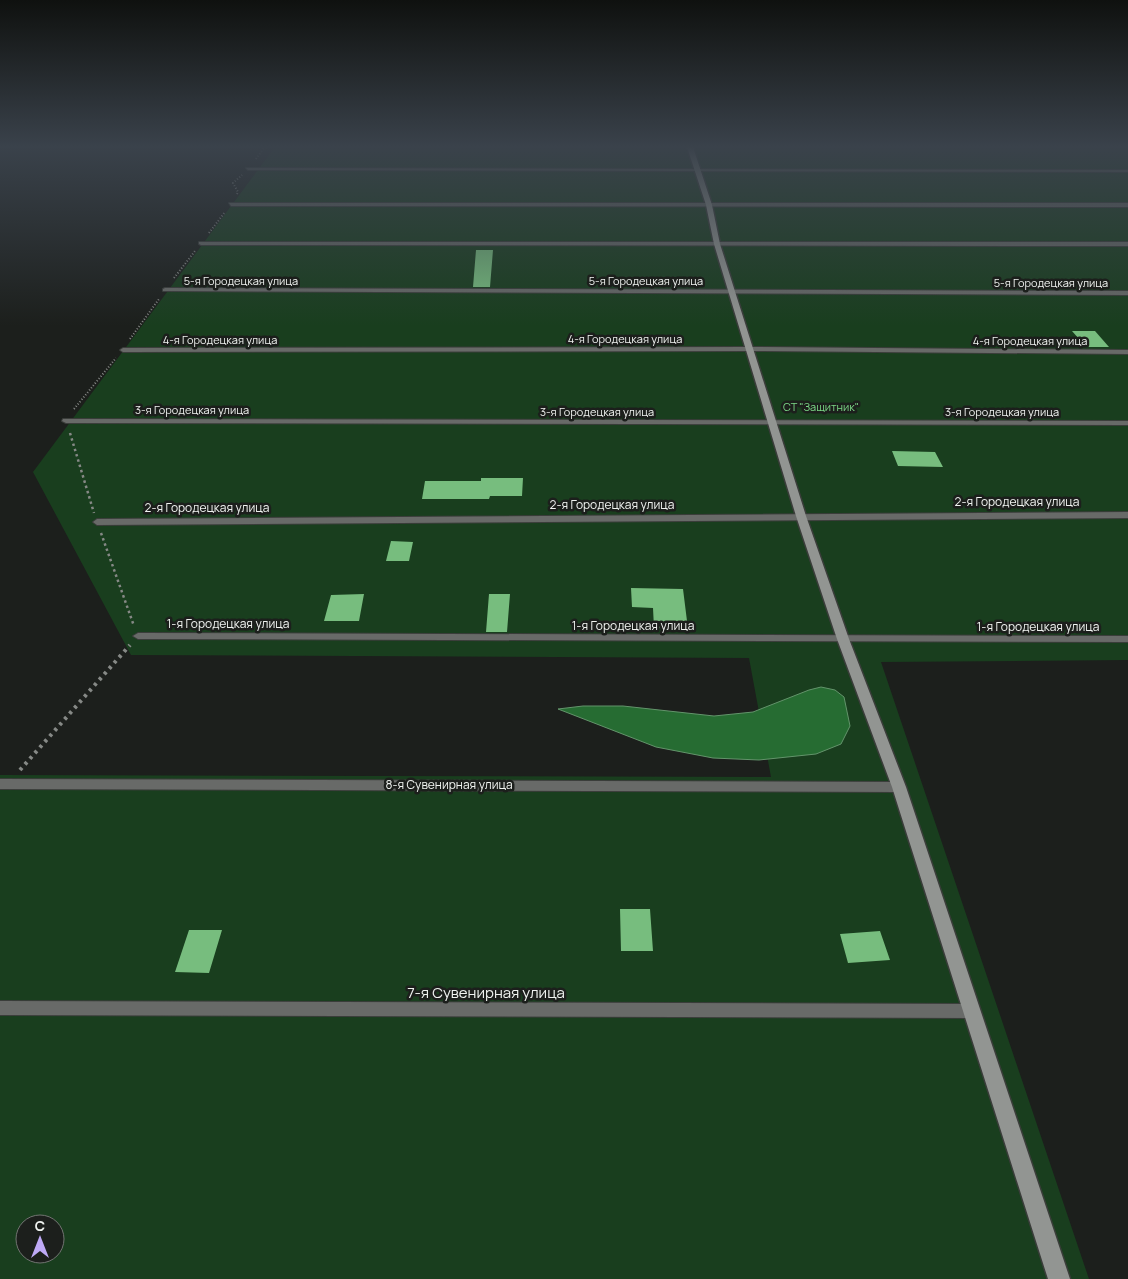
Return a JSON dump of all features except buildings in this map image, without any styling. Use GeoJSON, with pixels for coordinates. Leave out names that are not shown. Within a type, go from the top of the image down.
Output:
{"type":"FeatureCollection","features":[{"type":"Feature","properties":{"kind":"street"},"geometry":{"type":"LineString","coordinates":[[709,207],[717,244],[801,516],[843,639],[899,787],[1059,1279]]}},
{"type":"Feature","properties":{"kind":"lane"},"geometry":{"type":"LineString","coordinates":[[201,243],[1128,244]]}},
{"type":"Feature","properties":{"kind":"lane","name":"5-я Городецкая улица"},"geometry":{"type":"LineString","coordinates":[[165,290],[1128,293]]}},
{"type":"Feature","properties":{"kind":"lane","name":"4-я Городецкая улица"},"geometry":{"type":"LineString","coordinates":[[123,350],[750,349],[1128,352]]}},
{"type":"Feature","properties":{"kind":"lane","name":"3-я Городецкая улица"},"geometry":{"type":"LineString","coordinates":[[66,421],[1128,423]]}},
{"type":"Feature","properties":{"kind":"lane","name":"2-я Городецкая улица"},"geometry":{"type":"LineString","coordinates":[[96,522],[1128,515]]}},
{"type":"Feature","properties":{"kind":"lane","name":"1-я Городецкая улица"},"geometry":{"type":"LineString","coordinates":[[138,636],[1128,639]]}},
{"type":"Feature","properties":{"kind":"lane","name":"8-я Сувенирная улица"},"geometry":{"type":"LineString","coordinates":[[4,784],[899,787]]}},
{"type":"Feature","properties":{"kind":"lane","name":"7-я Сувенирная улица"},"geometry":{"type":"LineString","coordinates":[[0,1008],[972,1011]]}},
{"type":"Feature","properties":{"kind":"path"},"geometry":{"type":"LineString","coordinates":[[4,784],[138,636],[96,522],[66,421],[123,350],[165,290],[229,207]]}},
{"type":"Feature","properties":{"kind":"green space","name":"СТ \"Защитник\""},"geometry":{"type":"Polygon","coordinates":[[[231,207],[1128,207],[1128,660],[881,662],[1089,1279],[0,1279],[0,775],[771,777],[749,658],[131,655],[33,472],[231,207]]]}},
{"type":"Feature","properties":{"kind":"shaded area"},"geometry":{"type":"Polygon","coordinates":[[[821,687],[835,690],[844,697],[850,726],[841,744],[816,754],[759,760],[713,758],[656,747],[558,709],[583,706],[623,706],[714,716],[753,712],[821,687]]]}}]}
